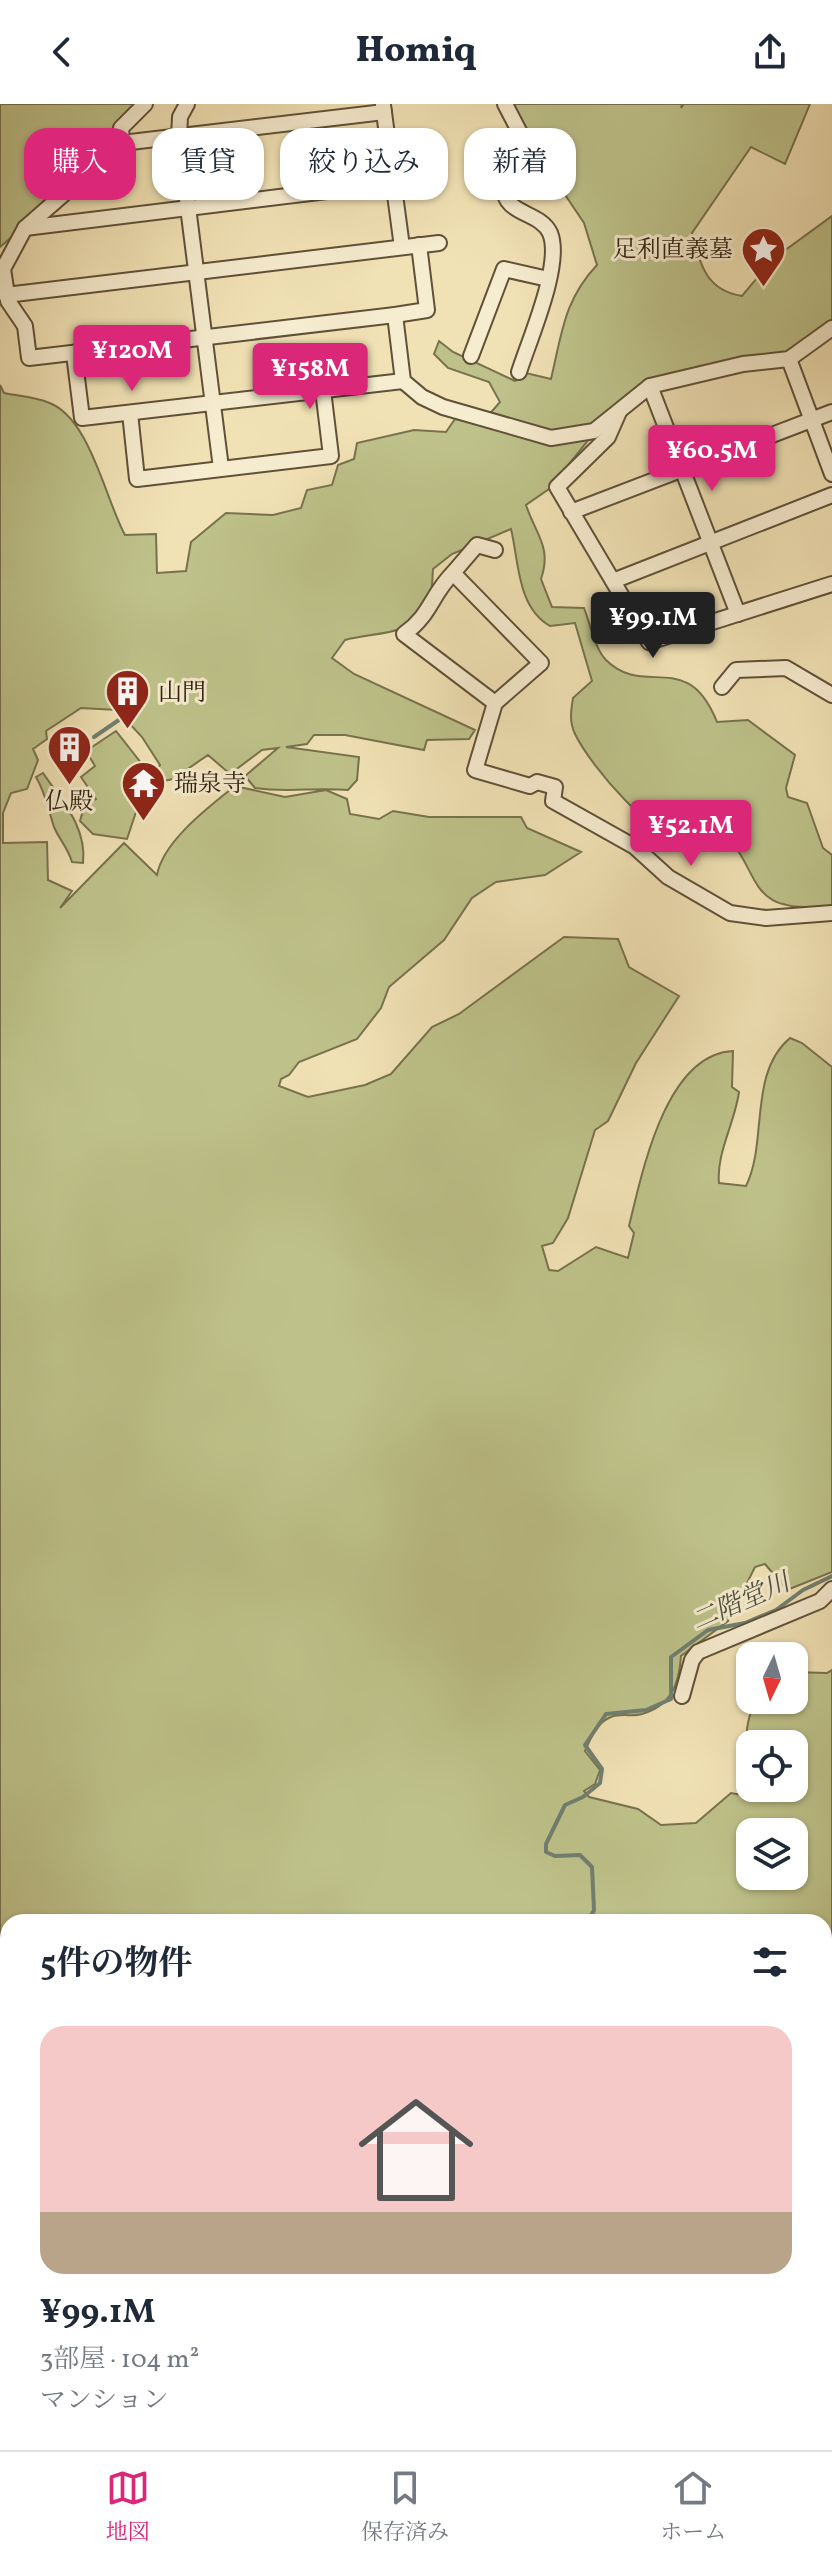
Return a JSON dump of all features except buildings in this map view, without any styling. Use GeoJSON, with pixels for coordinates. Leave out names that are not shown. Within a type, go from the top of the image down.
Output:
{"type":"FeatureCollection","features":[{"type":"Feature","properties":{"kind":"street"},"geometry":{"type":"LineString","coordinates":[[121,128],[145,104]]}},
{"type":"Feature","properties":{"kind":"street"},"geometry":{"type":"LineString","coordinates":[[179,128],[180,117],[187,104]]}},
{"type":"Feature","properties":{"kind":"street"},"geometry":{"type":"LineString","coordinates":[[505,104],[532,156],[530,166],[504,187],[504,194],[516,210],[534,217],[548,229],[552,251],[548,279],[519,372]]}},
{"type":"Feature","properties":{"kind":"street"},"geometry":{"type":"LineString","coordinates":[[237,128],[383,108],[386,128]]}},
{"type":"Feature","properties":{"kind":"street"},"geometry":{"type":"LineString","coordinates":[[25,228],[280,197]]}},
{"type":"Feature","properties":{"kind":"street"},"geometry":{"type":"LineString","coordinates":[[57,200],[25,228],[3,269],[6,295],[25,326],[29,358],[427,310],[419,245]]}},
{"type":"Feature","properties":{"kind":"street"},"geometry":{"type":"LineString","coordinates":[[187,200],[221,468]]}},
{"type":"Feature","properties":{"kind":"street"},"geometry":{"type":"LineString","coordinates":[[395,200],[402,247]]}},
{"type":"Feature","properties":{"kind":"street"},"geometry":{"type":"LineString","coordinates":[[6,295],[439,243]]}},
{"type":"Feature","properties":{"kind":"street"},"geometry":{"type":"LineString","coordinates":[[471,356],[504,269],[548,279]]}},
{"type":"Feature","properties":{"kind":"street"},"geometry":{"type":"LineString","coordinates":[[395,315],[403,381],[422,397],[443,407],[551,438],[594,431],[650,386],[743,364],[789,359],[832,328]]}},
{"type":"Feature","properties":{"kind":"street"},"geometry":{"type":"LineString","coordinates":[[74,354],[82,418],[403,381]]}},
{"type":"Feature","properties":{"kind":"street"},"geometry":{"type":"LineString","coordinates":[[789,359],[832,474]]}},
{"type":"Feature","properties":{"kind":"street"},"geometry":{"type":"LineString","coordinates":[[650,386],[738,614]]}},
{"type":"Feature","properties":{"kind":"street"},"geometry":{"type":"LineString","coordinates":[[130,413],[137,479],[331,456],[323,390]]}},
{"type":"Feature","properties":{"kind":"street"},"geometry":{"type":"LineString","coordinates":[[619,412],[608,437],[557,484],[649,642],[832,584]]}},
{"type":"Feature","properties":{"kind":"street"},"geometry":{"type":"LineString","coordinates":[[571,512],[832,412]]}},
{"type":"Feature","properties":{"kind":"street"},"geometry":{"type":"LineString","coordinates":[[613,581],[832,495]]}},
{"type":"Feature","properties":{"kind":"street"},"geometry":{"type":"LineString","coordinates":[[495,550],[477,545],[441,585],[423,620],[404,634],[495,703]]}},
{"type":"Feature","properties":{"kind":"street"},"geometry":{"type":"LineString","coordinates":[[453,573],[541,663],[495,703],[475,770],[530,786],[537,782],[555,787],[553,801],[635,847],[668,877],[730,913],[766,918],[832,913]]}},
{"type":"Feature","properties":{"kind":"street"},"geometry":{"type":"LineString","coordinates":[[722,687],[736,670],[782,667],[832,695]]}},
{"type":"Feature","properties":{"kind":"street"},"geometry":{"type":"LineString","coordinates":[[682,1696],[692,1660],[698,1652],[820,1601],[832,1589]]}},
{"type":"Feature","properties":{"kind":"green space"},"geometry":{"type":"Polygon","coordinates":[[[0,104],[136,104],[113,128],[24,128],[24,200],[46,200],[27,224],[0,247],[0,104]]]}},
{"type":"Feature","properties":{"kind":"green space"},"geometry":{"type":"Polygon","coordinates":[[[504,104],[682,104],[681,108],[684,104],[810,104],[785,164],[751,147],[692,233],[707,275],[720,288],[742,296],[773,259],[832,216],[832,319],[787,353],[680,376],[606,418],[549,489],[526,505],[544,549],[541,579],[552,607],[584,608],[596,643],[606,660],[621,671],[636,676],[679,680],[692,686],[705,699],[717,722],[748,720],[795,755],[786,788],[788,797],[807,803],[823,848],[832,855],[832,906],[802,907],[782,904],[768,897],[732,842],[716,825],[690,845],[675,840],[642,816],[609,782],[583,748],[572,725],[573,698],[592,681],[575,623],[550,626],[531,607],[521,583],[511,529],[452,554],[433,569],[429,604],[411,624],[390,632],[345,640],[332,658],[354,674],[475,730],[469,739],[427,740],[424,750],[345,735],[314,735],[307,744],[286,747],[359,757],[357,780],[348,790],[255,788],[245,776],[278,748],[262,750],[230,774],[208,755],[173,779],[159,782],[152,777],[160,765],[142,737],[117,710],[81,708],[46,731],[47,739],[33,749],[38,760],[27,789],[11,793],[3,813],[3,843],[47,842],[48,880],[72,891],[60,908],[124,843],[157,875],[161,862],[178,837],[235,786],[285,797],[326,790],[347,799],[350,814],[379,819],[393,811],[429,817],[521,817],[527,828],[581,852],[545,875],[496,882],[472,898],[444,940],[389,987],[381,1008],[357,1039],[299,1062],[289,1075],[281,1079],[279,1086],[308,1097],[365,1085],[391,1074],[432,1027],[459,1014],[564,937],[618,939],[629,967],[679,996],[636,1063],[608,1121],[595,1130],[568,1218],[553,1243],[542,1246],[549,1270],[558,1271],[596,1247],[628,1258],[634,1233],[629,1226],[660,1120],[690,1072],[710,1057],[733,1051],[732,1087],[739,1092],[720,1161],[719,1183],[746,1186],[756,1149],[763,1089],[777,1053],[790,1038],[802,1043],[832,1067],[832,1572],[787,1590],[765,1564],[755,1567],[728,1621],[681,1656],[676,1684],[667,1699],[652,1710],[638,1715],[615,1716],[598,1727],[585,1751],[600,1770],[595,1784],[584,1791],[589,1797],[638,1809],[661,1825],[696,1823],[731,1793],[736,1794],[736,1802],[808,1802],[808,1730],[747,1730],[748,1723],[750,1714],[808,1714],[808,1672],[827,1673],[832,1670],[832,1914],[0,1914],[0,385],[4,393],[42,400],[62,410],[75,424],[95,460],[125,535],[156,534],[157,573],[186,571],[191,542],[226,513],[273,515],[301,508],[307,490],[332,485],[338,465],[354,459],[357,443],[414,430],[446,432],[455,419],[481,424],[500,402],[489,382],[448,368],[434,354],[439,341],[453,352],[515,381],[526,373],[551,379],[571,304],[597,265],[584,223],[569,200],[576,200],[576,128],[520,128],[504,104]]]}},
{"type":"Feature","properties":{"kind":"green space"},"geometry":{"type":"Polygon","coordinates":[[[116,731],[149,773],[127,839],[93,834],[80,821],[84,807],[96,799],[81,777],[95,766],[86,751],[116,731]]]}},
{"type":"Feature","properties":{"kind":"green space"},"geometry":{"type":"Polygon","coordinates":[[[43,773],[77,826],[83,863],[72,862],[54,827],[36,777],[43,773]]]}},
{"type":"Feature","properties":{"kind":"waterway"},"geometry":{"type":"LineString","coordinates":[[94,737],[132,711]]}},
{"type":"Feature","properties":{"kind":"waterway","name":"二階堂川"},"geometry":{"type":"LineString","coordinates":[[592,1914],[592,1867],[580,1855],[555,1856],[546,1852],[546,1844],[565,1805],[583,1797],[600,1783],[602,1769],[585,1745],[606,1714],[646,1710],[671,1699],[671,1657],[708,1630],[745,1623],[776,1610],[803,1590],[832,1576]]}},
{"type":"Feature","properties":{"kind":"place","name":"足利直義墓"},"geometry":{"type":"Point","coordinates":[764,288]}},
{"type":"Feature","properties":{"kind":"place","name":"山門"},"geometry":{"type":"Point","coordinates":[127,731]}},
{"type":"Feature","properties":{"kind":"place","name":"仏殿"},"geometry":{"type":"Point","coordinates":[69,786]}},
{"type":"Feature","properties":{"kind":"place","name":"瑞泉寺"},"geometry":{"type":"Point","coordinates":[143,822]}}]}
